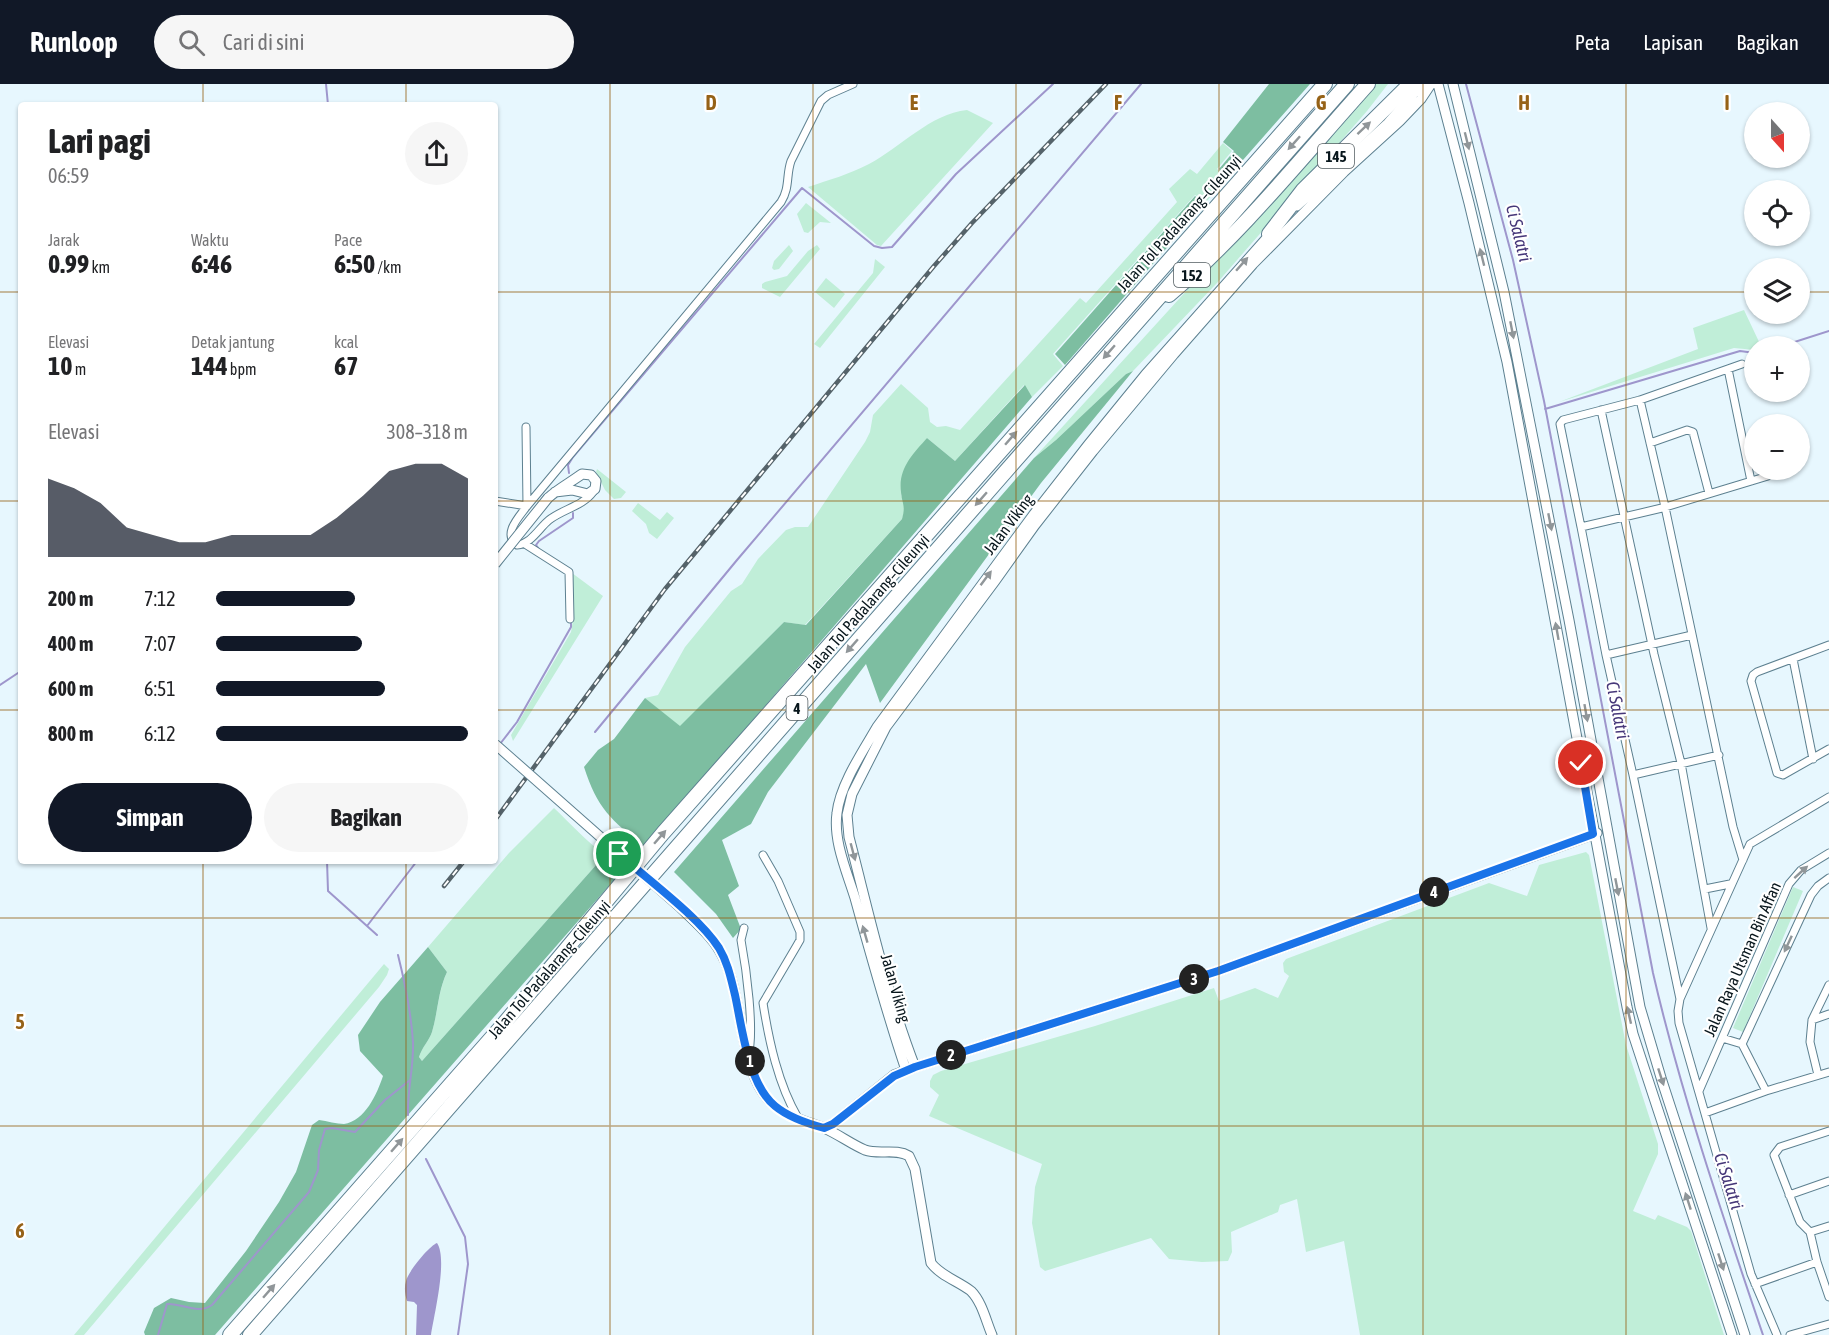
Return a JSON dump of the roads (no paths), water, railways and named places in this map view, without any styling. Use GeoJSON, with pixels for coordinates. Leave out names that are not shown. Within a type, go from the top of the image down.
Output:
{"type":"FeatureCollection","features":[{"type":"Feature","properties":{"kind":"highway","name":"Jalan Tol Padalarang–Cileunyi"},"geometry":{"type":"LineString","coordinates":[[230,1335],[502,1026],[642,858],[1325,84]]}},
{"type":"Feature","properties":{"kind":"highway","name":"Jalan Tol Padalarang–Cileunyi"},"geometry":{"type":"LineString","coordinates":[[250,1335],[1130,328],[1347,84]]}},
{"type":"Feature","properties":{"kind":"highway","name":"145"},"geometry":{"type":"LineString","coordinates":[[1249,216],[1368,84]]}},
{"type":"Feature","properties":{"kind":"highway","name":"145"},"geometry":{"type":"LineString","coordinates":[[1269,234],[1303,190],[1410,84]]}},
{"type":"Feature","properties":{"kind":"highway","name":"152"},"geometry":{"type":"LineString","coordinates":[[1130,328],[1192,276],[1249,216]]}},
{"type":"Feature","properties":{"kind":"highway"},"geometry":{"type":"LineString","coordinates":[[1118,317],[1130,328]]}},
{"type":"Feature","properties":{"kind":"street"},"geometry":{"type":"LineString","coordinates":[[498,560],[551,495],[584,474],[591,475],[597,484],[594,491],[589,497],[547,521],[525,544],[517,545],[510,538],[516,521],[527,506],[787,194],[788,168],[821,101],[828,94],[853,84]]}},
{"type":"Feature","properties":{"kind":"street","name":"Jalan Viking"},"geometry":{"type":"LineString","coordinates":[[910,1069],[888,1014],[841,852],[837,823],[839,801],[858,760],[878,727],[1034,514],[1145,375],[1269,234],[1395,116],[1422,84]]}},
{"type":"Feature","properties":{"kind":"street","name":"Jalan Viking"},"geometry":{"type":"LineString","coordinates":[[910,1069],[849,837],[847,815],[852,794],[860,776],[892,719],[1035,525],[1093,451],[1253,264],[1301,213],[1421,99],[1431,84]]}},
{"type":"Feature","properties":{"kind":"street"},"geometry":{"type":"LineString","coordinates":[[1438,84],[1507,362],[1593,834],[1634,1034],[1732,1335]]}},
{"type":"Feature","properties":{"kind":"street"},"geometry":{"type":"LineString","coordinates":[[1453,84],[1504,292],[1571,631],[1646,1031],[1745,1335]]}},
{"type":"Feature","properties":{"kind":"street"},"geometry":{"type":"LineString","coordinates":[[1421,99],[1428,96],[1434,97],[1443,103]]}},
{"type":"Feature","properties":{"kind":"street"},"geometry":{"type":"LineString","coordinates":[[1680,999],[1634,776],[1606,656],[1560,424],[1563,420],[1640,399],[1742,364]]}},
{"type":"Feature","properties":{"kind":"street"},"geometry":{"type":"LineString","coordinates":[[1728,369],[1752,481]]}},
{"type":"Feature","properties":{"kind":"street"},"geometry":{"type":"LineString","coordinates":[[1640,399],[1736,840],[1743,860]]}},
{"type":"Feature","properties":{"kind":"street"},"geometry":{"type":"LineString","coordinates":[[1600,410],[1681,763],[1711,928]]}},
{"type":"Feature","properties":{"kind":"street"},"geometry":{"type":"LineString","coordinates":[[526,427],[527,506]]}},
{"type":"Feature","properties":{"kind":"street"},"geometry":{"type":"LineString","coordinates":[[1650,443],[1687,430],[1693,432],[1709,493]]}},
{"type":"Feature","properties":{"kind":"street"},"geometry":{"type":"LineString","coordinates":[[578,477],[575,484],[582,499],[579,503]]}},
{"type":"Feature","properties":{"kind":"street"},"geometry":{"type":"LineString","coordinates":[[1581,527],[1665,507],[1755,480]]}},
{"type":"Feature","properties":{"kind":"street"},"geometry":{"type":"LineString","coordinates":[[551,495],[572,490],[588,494],[594,491]]}},
{"type":"Feature","properties":{"kind":"street"},"geometry":{"type":"LineString","coordinates":[[498,501],[527,506]]}},
{"type":"Feature","properties":{"kind":"street"},"geometry":{"type":"LineString","coordinates":[[525,544],[569,572],[570,619]]}},
{"type":"Feature","properties":{"kind":"street"},"geometry":{"type":"LineString","coordinates":[[1606,656],[1692,635]]}},
{"type":"Feature","properties":{"kind":"street"},"geometry":{"type":"LineString","coordinates":[[1829,645],[1757,672],[1751,681],[1777,773],[1783,775],[1829,749]]}},
{"type":"Feature","properties":{"kind":"street"},"geometry":{"type":"LineString","coordinates":[[1793,659],[1813,759]]}},
{"type":"Feature","properties":{"kind":"street"},"geometry":{"type":"LineString","coordinates":[[498,747],[682,909],[710,937],[724,958],[730,975],[748,1056],[757,1080],[773,1105],[866,1150],[897,1152],[909,1156],[915,1168],[931,1263],[936,1269],[972,1293],[979,1302],[992,1335]]}},
{"type":"Feature","properties":{"kind":"street"},"geometry":{"type":"LineString","coordinates":[[1634,776],[1719,755]]}},
{"type":"Feature","properties":{"kind":"street"},"geometry":{"type":"LineString","coordinates":[[1777,1335],[1755,1284],[1679,1023],[1678,1011],[1680,999],[1750,844],[1829,797]]}},
{"type":"Feature","properties":{"kind":"street"},"geometry":{"type":"LineString","coordinates":[[824,1128],[833,1124],[887,1081],[910,1069],[1207,975],[1607,830]]}},
{"type":"Feature","properties":{"kind":"street"},"geometry":{"type":"LineString","coordinates":[[1736,840],[1757,838]]}},
{"type":"Feature","properties":{"kind":"street","name":"Jalan Raya Utsman Bin Affan"},"geometry":{"type":"LineString","coordinates":[[1699,1091],[1789,884],[1801,870],[1829,853]]}},
{"type":"Feature","properties":{"kind":"street"},"geometry":{"type":"LineString","coordinates":[[762,855],[778,881],[800,932],[800,940],[763,1003],[766,1024],[787,1098],[798,1118]]}},
{"type":"Feature","properties":{"kind":"street"},"geometry":{"type":"LineString","coordinates":[[1742,1044],[1811,895],[1829,878]]}},
{"type":"Feature","properties":{"kind":"street"},"geometry":{"type":"LineString","coordinates":[[1705,889],[1730,885]]}},
{"type":"Feature","properties":{"kind":"street"},"geometry":{"type":"LineString","coordinates":[[744,928],[741,940],[750,1028],[748,1056]]}},
{"type":"Feature","properties":{"kind":"street"},"geometry":{"type":"LineString","coordinates":[[1818,1075],[1810,1042],[1812,1020],[1829,985]]}},
{"type":"Feature","properties":{"kind":"street"},"geometry":{"type":"LineString","coordinates":[[1812,1020],[1829,1014]]}},
{"type":"Feature","properties":{"kind":"street"},"geometry":{"type":"LineString","coordinates":[[1722,1038],[1742,1044],[1766,1091]]}},
{"type":"Feature","properties":{"kind":"street"},"geometry":{"type":"LineString","coordinates":[[1705,1113],[1829,1071]]}},
{"type":"Feature","properties":{"kind":"street"},"geometry":{"type":"LineString","coordinates":[[1829,1131],[1780,1147],[1774,1152],[1800,1222],[1810,1232],[1817,1262],[1825,1274],[1829,1296]]}},
{"type":"Feature","properties":{"kind":"street"},"geometry":{"type":"LineString","coordinates":[[1789,1195],[1829,1182]]}},
{"type":"Feature","properties":{"kind":"street"},"geometry":{"type":"LineString","coordinates":[[1810,1232],[1829,1226]]}},
{"type":"Feature","properties":{"kind":"street"},"geometry":{"type":"LineString","coordinates":[[1755,1284],[1817,1262]]}},
{"type":"Feature","properties":{"kind":"street"},"geometry":{"type":"LineString","coordinates":[[1790,1335],[1829,1324]]}},
{"type":"Feature","properties":{"kind":"waterway"},"geometry":{"type":"LineString","coordinates":[[326,84],[328,102]]}},
{"type":"Feature","properties":{"kind":"waterway"},"geometry":{"type":"LineString","coordinates":[[569,473],[568,465],[573,457],[802,188],[874,246],[892,247],[956,174],[1053,84]]}},
{"type":"Feature","properties":{"kind":"waterway"},"geometry":{"type":"LineString","coordinates":[[595,732],[737,560],[1141,84]]}},
{"type":"Feature","properties":{"kind":"waterway","name":"Ci Salatri"},"geometry":{"type":"LineString","coordinates":[[1466,84],[1513,260],[1544,401],[1653,973],[1690,1110],[1763,1335]]}},
{"type":"Feature","properties":{"kind":"waterway"},"geometry":{"type":"LineString","coordinates":[[1810,337],[1829,331]]}},
{"type":"Feature","properties":{"kind":"waterway"},"geometry":{"type":"LineString","coordinates":[[1545,409],[1744,352]]}},
{"type":"Feature","properties":{"kind":"waterway"},"geometry":{"type":"LineString","coordinates":[[539,549],[536,545],[539,541],[573,518],[573,513]]}},
{"type":"Feature","properties":{"kind":"waterway"},"geometry":{"type":"LineString","coordinates":[[500,744],[517,722],[571,627],[571,620]]}},
{"type":"Feature","properties":{"kind":"waterway"},"geometry":{"type":"LineString","coordinates":[[0,685],[18,673]]}},
{"type":"Feature","properties":{"kind":"waterway"},"geometry":{"type":"LineString","coordinates":[[327,864],[328,891],[377,935]]}},
{"type":"Feature","properties":{"kind":"waterway"},"geometry":{"type":"LineString","coordinates":[[367,926],[415,864]]}},
{"type":"Feature","properties":{"kind":"waterway"},"geometry":{"type":"LineString","coordinates":[[398,955],[413,1042],[408,1115]]}},
{"type":"Feature","properties":{"kind":"waterway"},"geometry":{"type":"LineString","coordinates":[[158,1335],[167,1304],[195,1309],[212,1305],[309,1192],[318,1170],[319,1150],[325,1129],[355,1132],[385,1100],[410,1080]]}},
{"type":"Feature","properties":{"kind":"waterway"},"geometry":{"type":"LineString","coordinates":[[426,1159],[465,1237],[468,1264],[458,1335]]}},
{"type":"Feature","properties":{"kind":"railway"},"geometry":{"type":"LineString","coordinates":[[498,816],[665,589],[934,266],[972,223],[1106,84]]}},
{"type":"Feature","properties":{"kind":"railway"},"geometry":{"type":"LineString","coordinates":[[444,886],[462,864]]}}]}
